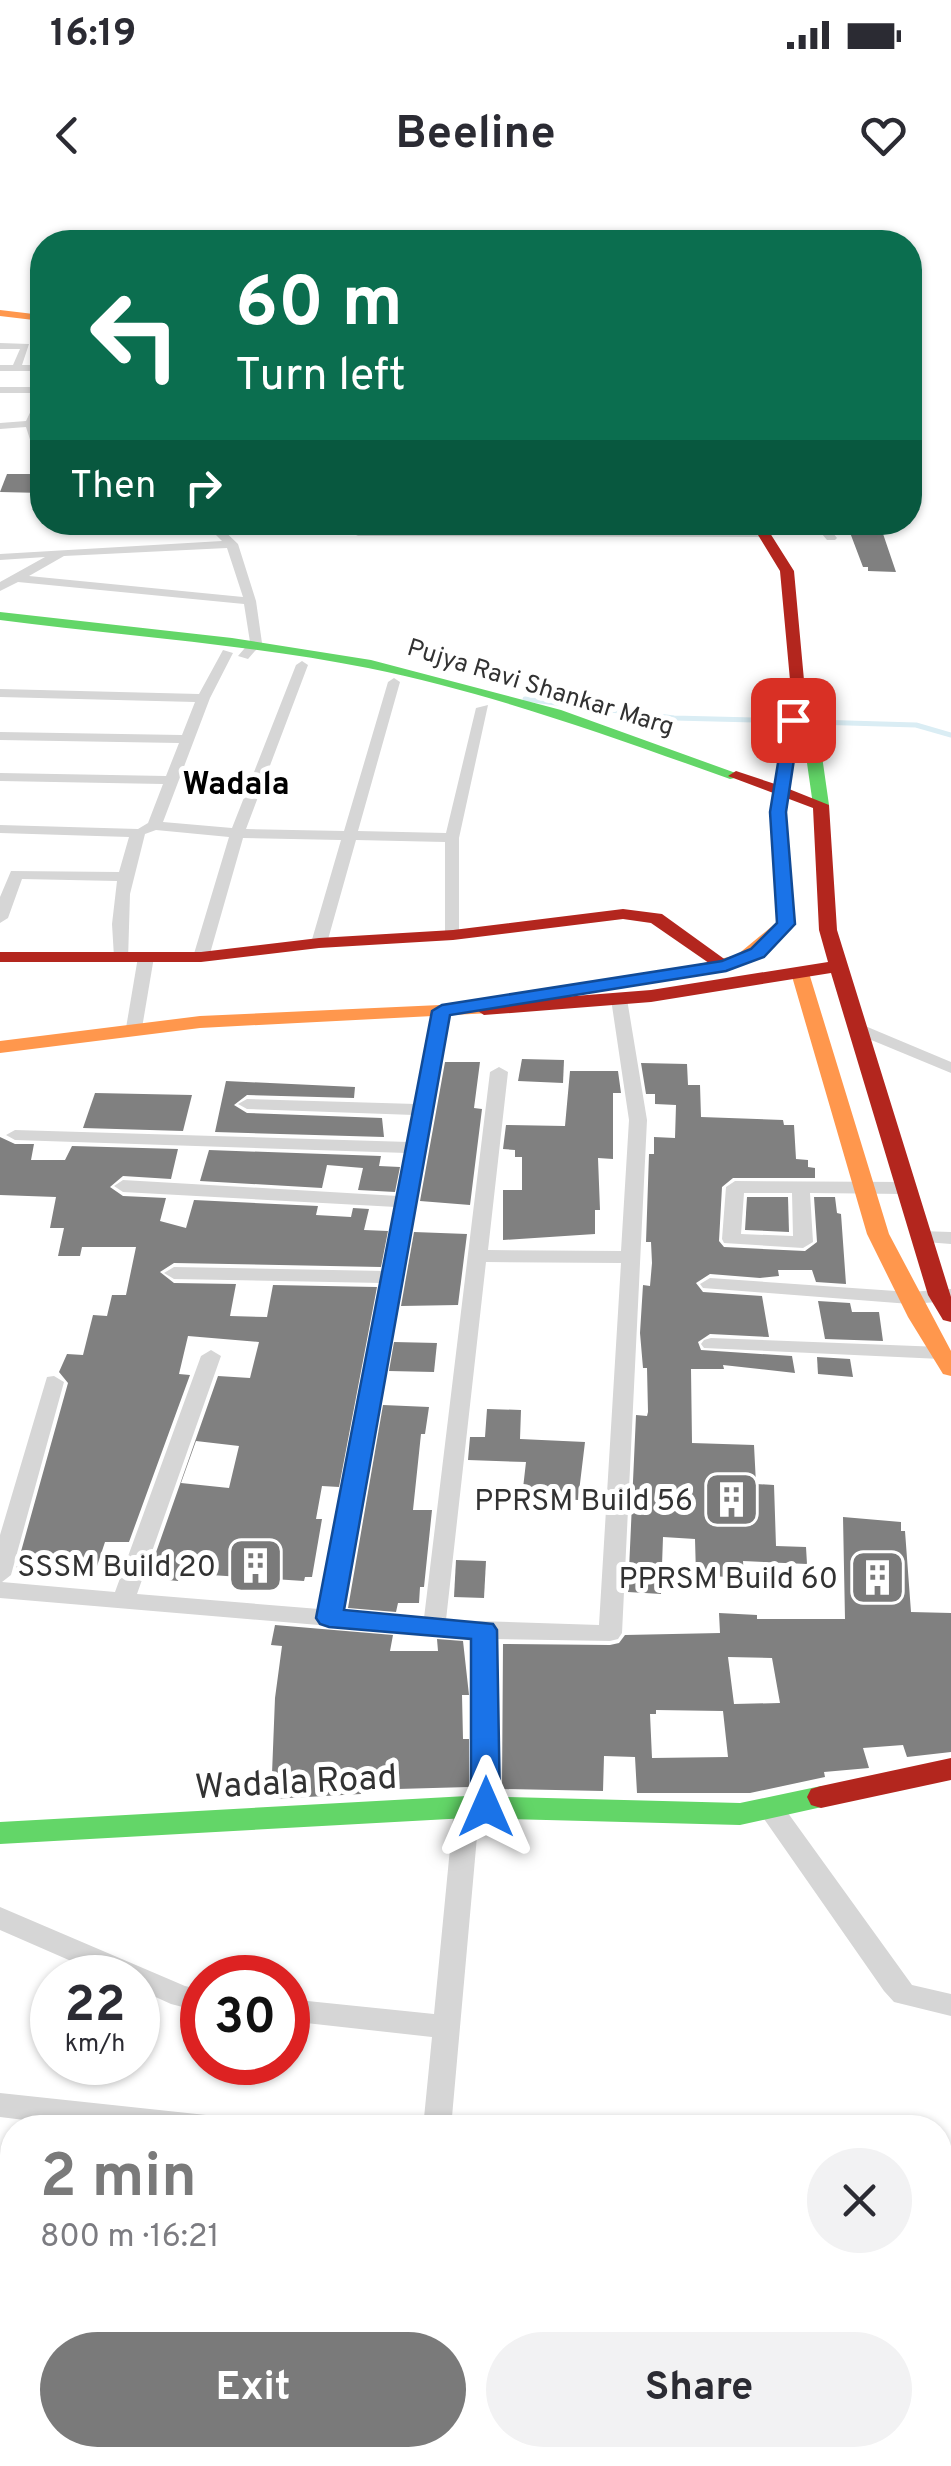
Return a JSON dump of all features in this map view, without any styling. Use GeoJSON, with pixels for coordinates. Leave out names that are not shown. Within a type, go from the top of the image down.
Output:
{"type":"FeatureCollection","features":[{"type":"Feature","properties":{"kind":"main road"},"geometry":{"type":"LineString","coordinates":[[0,313],[30,317]]}},
{"type":"Feature","properties":{"kind":"main road"},"geometry":{"type":"LineString","coordinates":[[766,535],[787,571],[800,702],[779,802],[786,924],[878,1234],[946,1361]]}},
{"type":"Feature","properties":{"kind":"main road","name":"Pujya Ravi Shankar Marg"},"geometry":{"type":"LineString","coordinates":[[0,616],[242,651],[372,664],[456,684],[821,816]]}},
{"type":"Feature","properties":{"kind":"main road"},"geometry":{"type":"LineString","coordinates":[[0,625],[242,651],[394,682],[779,802]]}},
{"type":"Feature","properties":{"kind":"main road"},"geometry":{"type":"LineString","coordinates":[[800,702],[809,721],[821,816],[828,930],[920,1237],[947,1302]]}},
{"type":"Feature","properties":{"kind":"main road"},"geometry":{"type":"LineString","coordinates":[[0,957],[201,957],[318,942],[453,935],[623,914],[656,918],[726,966]]}},
{"type":"Feature","properties":{"kind":"main road"},"geometry":{"type":"LineString","coordinates":[[442,1011],[726,966],[758,953],[786,924]]}},
{"type":"Feature","properties":{"kind":"main road"},"geometry":{"type":"LineString","coordinates":[[0,1047],[134,1028],[619,999],[743,985],[838,966]]}},
{"type":"Feature","properties":{"kind":"main road","name":"Wadala Road"},"geometry":{"type":"LineString","coordinates":[[0,1833],[476,1807],[702,1816],[771,1809],[951,1769]]}},
{"type":"Feature","properties":{"kind":"street"},"geometry":{"type":"LineString","coordinates":[[0,346],[26,346],[16,368]]}},
{"type":"Feature","properties":{"kind":"street"},"geometry":{"type":"LineString","coordinates":[[0,368],[30,368]]}},
{"type":"Feature","properties":{"kind":"street"},"geometry":{"type":"LineString","coordinates":[[0,390],[30,390]]}},
{"type":"Feature","properties":{"kind":"street"},"geometry":{"type":"LineString","coordinates":[[0,426],[30,424]]}},
{"type":"Feature","properties":{"kind":"street"},"geometry":{"type":"LineString","coordinates":[[154,826],[203,698],[242,651],[250,601],[232,544],[222,535]]}},
{"type":"Feature","properties":{"kind":"street"},"geometry":{"type":"LineString","coordinates":[[0,557],[232,544]]}},
{"type":"Feature","properties":{"kind":"street"},"geometry":{"type":"LineString","coordinates":[[0,587],[60,553]]}},
{"type":"Feature","properties":{"kind":"street"},"geometry":{"type":"LineString","coordinates":[[16,578],[250,601]]}},
{"type":"Feature","properties":{"kind":"street"},"geometry":{"type":"LineString","coordinates":[[201,957],[237,833],[302,664]]}},
{"type":"Feature","properties":{"kind":"street"},"geometry":{"type":"LineString","coordinates":[[318,942],[394,682]]}},
{"type":"Feature","properties":{"kind":"street"},"geometry":{"type":"LineString","coordinates":[[0,693],[203,698]]}},
{"type":"Feature","properties":{"kind":"street"},"geometry":{"type":"LineString","coordinates":[[453,935],[452,838],[483,708]]}},
{"type":"Feature","properties":{"kind":"street"},"geometry":{"type":"LineString","coordinates":[[0,736],[188,738]]}},
{"type":"Feature","properties":{"kind":"street"},"geometry":{"type":"LineString","coordinates":[[0,777],[170,780]]}},
{"type":"Feature","properties":{"kind":"street"},"geometry":{"type":"LineString","coordinates":[[0,829],[138,833],[154,826],[237,833],[452,838]]}},
{"type":"Feature","properties":{"kind":"street"},"geometry":{"type":"LineString","coordinates":[[134,1028],[134,957],[118,907],[123,877],[138,833]]}},
{"type":"Feature","properties":{"kind":"street"},"geometry":{"type":"LineString","coordinates":[[0,918],[16,874],[123,877]]}},
{"type":"Feature","properties":{"kind":"street"},"geometry":{"type":"LineString","coordinates":[[0,1590],[434,1628],[610,1634],[638,1120],[619,999]]}},
{"type":"Feature","properties":{"kind":"street"},"geometry":{"type":"LineString","coordinates":[[329,1618],[442,1011]]}},
{"type":"Feature","properties":{"kind":"street"},"geometry":{"type":"LineString","coordinates":[[858,1028],[951,1068]]}},
{"type":"Feature","properties":{"kind":"street"},"geometry":{"type":"LineString","coordinates":[[434,1628],[499,1072]]}},
{"type":"Feature","properties":{"kind":"street"},"geometry":{"type":"LineString","coordinates":[[246,1104],[423,1110]]}},
{"type":"Feature","properties":{"kind":"street"},"geometry":{"type":"LineString","coordinates":[[15,1135],[416,1148]]}},
{"type":"Feature","properties":{"kind":"street"},"geometry":{"type":"LineString","coordinates":[[122,1186],[406,1202]]}},
{"type":"Feature","properties":{"kind":"street"},"geometry":{"type":"LineString","coordinates":[[801,1190],[803,1242],[731,1239],[735,1187],[905,1188]]}},
{"type":"Feature","properties":{"kind":"street"},"geometry":{"type":"LineString","coordinates":[[920,1237],[951,1238]]}},
{"type":"Feature","properties":{"kind":"street"},"geometry":{"type":"LineString","coordinates":[[478,1256],[631,1257]]}},
{"type":"Feature","properties":{"kind":"street"},"geometry":{"type":"LineString","coordinates":[[174,1272],[392,1276]]}},
{"type":"Feature","properties":{"kind":"street"},"geometry":{"type":"LineString","coordinates":[[710,1284],[947,1302]]}},
{"type":"Feature","properties":{"kind":"street"},"geometry":{"type":"LineString","coordinates":[[711,1344],[946,1361]]}},
{"type":"Feature","properties":{"kind":"street"},"geometry":{"type":"LineString","coordinates":[[122,1601],[211,1356]]}},
{"type":"Feature","properties":{"kind":"street"},"geometry":{"type":"LineString","coordinates":[[0,1576],[54,1382]]}},
{"type":"Feature","properties":{"kind":"street"},"geometry":{"type":"LineString","coordinates":[[438,2115],[476,1807],[484,1630]]}},
{"type":"Feature","properties":{"kind":"street"},"geometry":{"type":"LineString","coordinates":[[771,1809],[904,1994],[951,2005]]}},
{"type":"Feature","properties":{"kind":"street"},"geometry":{"type":"LineString","coordinates":[[0,1918],[180,1996]]}},
{"type":"Feature","properties":{"kind":"street"},"geometry":{"type":"LineString","coordinates":[[310,2012],[448,2027]]}},
{"type":"Feature","properties":{"kind":"street"},"geometry":{"type":"LineString","coordinates":[[0,2105],[90,2115]]}},
{"type":"Feature","properties":{"kind":"building"},"geometry":{"type":"Polygon","coordinates":[[[7,474],[30,474],[30,493],[0,492],[7,474]]]}},
{"type":"Feature","properties":{"kind":"building"},"geometry":{"type":"Polygon","coordinates":[[[851,535],[883,535],[896,572],[868,571],[868,567],[863,567],[851,535]]]}},
{"type":"Feature","properties":{"kind":"building"},"geometry":{"type":"Polygon","coordinates":[[[522,1059],[564,1060],[563,1083],[518,1081],[522,1059]]]}},
{"type":"Feature","properties":{"kind":"building"},"geometry":{"type":"Polygon","coordinates":[[[445,1062],[480,1062],[474,1108],[482,1109],[470,1205],[420,1201],[445,1062]]]}},
{"type":"Feature","properties":{"kind":"building"},"geometry":{"type":"Polygon","coordinates":[[[641,1063],[687,1064],[688,1085],[700,1085],[701,1117],[783,1120],[784,1125],[794,1125],[796,1159],[808,1160],[808,1167],[815,1168],[815,1178],[733,1178],[722,1187],[719,1241],[724,1247],[805,1251],[817,1242],[814,1197],[835,1197],[837,1213],[841,1214],[846,1284],[816,1282],[812,1270],[778,1270],[779,1276],[760,1278],[710,1274],[696,1283],[703,1292],[762,1296],[769,1337],[710,1334],[698,1342],[701,1350],[792,1356],[795,1373],[723,1365],[724,1369],[691,1369],[692,1443],[754,1445],[756,1484],[774,1485],[776,1546],[806,1547],[807,1564],[743,1561],[744,1578],[696,1575],[695,1539],[663,1537],[661,1594],[628,1592],[636,1415],[647,1416],[648,1412],[647,1368],[643,1368],[640,1333],[643,1285],[650,1286],[652,1263],[651,1242],[646,1242],[649,1154],[654,1154],[654,1137],[675,1138],[676,1105],[655,1104],[655,1094],[646,1094],[641,1063]]]}},
{"type":"Feature","properties":{"kind":"building"},"geometry":{"type":"Polygon","coordinates":[[[570,1071],[618,1071],[621,1093],[613,1093],[613,1159],[598,1158],[600,1210],[595,1210],[595,1234],[503,1240],[503,1190],[522,1190],[522,1157],[515,1157],[515,1150],[503,1149],[506,1125],[565,1126],[570,1071]]]}},
{"type":"Feature","properties":{"kind":"building"},"geometry":{"type":"Polygon","coordinates":[[[226,1081],[355,1087],[354,1098],[247,1095],[234,1105],[247,1113],[382,1118],[384,1137],[215,1132],[226,1081]]]}},
{"type":"Feature","properties":{"kind":"building"},"geometry":{"type":"Polygon","coordinates":[[[95,1093],[192,1095],[183,1131],[83,1128],[95,1093]]]}},
{"type":"Feature","properties":{"kind":"building"},"geometry":{"type":"Polygon","coordinates":[[[0,1137],[15,1144],[34,1144],[31,1160],[65,1160],[72,1146],[178,1149],[171,1179],[123,1176],[110,1187],[123,1196],[166,1198],[160,1221],[186,1228],[194,1200],[318,1206],[316,1215],[351,1217],[353,1208],[369,1209],[364,1230],[388,1231],[381,1267],[174,1263],[160,1272],[174,1283],[236,1284],[230,1316],[267,1317],[273,1285],[377,1287],[339,1487],[322,1486],[316,1519],[322,1519],[312,1577],[305,1577],[304,1581],[181,1573],[178,1581],[147,1578],[218,1376],[250,1378],[259,1342],[188,1336],[179,1374],[190,1375],[129,1542],[105,1542],[94,1575],[15,1573],[68,1383],[59,1372],[67,1354],[83,1355],[93,1315],[107,1316],[112,1295],[126,1295],[136,1247],[82,1247],[80,1256],[58,1256],[64,1228],[50,1228],[56,1197],[0,1195],[0,1137]],[[196,1441],[181,1483],[229,1488],[239,1446],[196,1441]]]}},
{"type":"Feature","properties":{"kind":"building"},"geometry":{"type":"Polygon","coordinates":[[[209,1150],[381,1156],[379,1166],[400,1167],[395,1192],[358,1190],[363,1168],[327,1165],[322,1188],[200,1181],[209,1150]]]}},
{"type":"Feature","properties":{"kind":"building"},"geometry":{"type":"Polygon","coordinates":[[[747,1197],[788,1197],[789,1232],[745,1230],[747,1197]]]}},
{"type":"Feature","properties":{"kind":"building"},"geometry":{"type":"Polygon","coordinates":[[[414,1232],[467,1234],[458,1305],[401,1306],[414,1232]]]}},
{"type":"Feature","properties":{"kind":"building"},"geometry":{"type":"Polygon","coordinates":[[[818,1301],[850,1303],[852,1312],[879,1312],[883,1341],[825,1339],[818,1301]]]}},
{"type":"Feature","properties":{"kind":"building"},"geometry":{"type":"Polygon","coordinates":[[[394,1342],[437,1343],[434,1372],[389,1371],[394,1342]]]}},
{"type":"Feature","properties":{"kind":"building"},"geometry":{"type":"Polygon","coordinates":[[[817,1357],[850,1359],[853,1377],[818,1374],[817,1357]]]}},
{"type":"Feature","properties":{"kind":"building"},"geometry":{"type":"Polygon","coordinates":[[[383,1405],[429,1407],[425,1434],[421,1434],[413,1510],[432,1510],[424,1587],[420,1587],[419,1603],[398,1603],[396,1612],[348,1608],[383,1405]]]}},
{"type":"Feature","properties":{"kind":"building"},"geometry":{"type":"Polygon","coordinates":[[[487,1409],[521,1410],[520,1439],[585,1442],[578,1500],[522,1497],[526,1462],[468,1460],[470,1437],[485,1437],[487,1409]]]}},
{"type":"Feature","properties":{"kind":"building"},"geometry":{"type":"Polygon","coordinates":[[[843,1517],[901,1522],[911,1612],[951,1613],[951,1752],[907,1757],[903,1745],[863,1748],[869,1768],[824,1772],[825,1777],[750,1793],[637,1793],[635,1757],[604,1756],[603,1791],[502,1789],[503,1644],[610,1645],[619,1643],[625,1635],[720,1633],[719,1613],[757,1615],[757,1619],[845,1619],[843,1517]],[[728,1657],[734,1704],[780,1703],[772,1658],[728,1657]],[[656,1710],[656,1714],[650,1714],[652,1758],[728,1757],[723,1711],[656,1710]]]}},
{"type":"Feature","properties":{"kind":"building"},"geometry":{"type":"Polygon","coordinates":[[[456,1560],[486,1561],[484,1598],[454,1597],[456,1560]]]}},
{"type":"Feature","properties":{"kind":"building"},"geometry":{"type":"Polygon","coordinates":[[[275,1625],[393,1635],[390,1651],[438,1651],[437,1639],[463,1641],[469,1695],[462,1695],[463,1739],[469,1739],[469,1787],[361,1790],[361,1794],[271,1799],[275,1698],[282,1646],[271,1645],[275,1625]]]}},
{"type":"Feature","properties":{"kind":"waterway"},"geometry":{"type":"LineString","coordinates":[[525,699],[674,718],[791,721]]}},
{"type":"Feature","properties":{"kind":"waterway"},"geometry":{"type":"LineString","coordinates":[[814,722],[916,725],[951,735]]}},
{"type":"Feature","properties":{"kind":"traffic: fast"},"geometry":{"type":"LineString","coordinates":[[0,616],[232,642],[371,664],[510,700],[736,776]]}},
{"type":"Feature","properties":{"kind":"traffic: fast"},"geometry":{"type":"LineString","coordinates":[[799,702],[809,721],[821,805]]}},
{"type":"Feature","properties":{"kind":"traffic: fast"},"geometry":{"type":"LineString","coordinates":[[0,1833],[467,1807],[740,1814],[821,1797]]}},
{"type":"Feature","properties":{"kind":"traffic: slow"},"geometry":{"type":"LineString","coordinates":[[0,313],[30,317]]}},
{"type":"Feature","properties":{"kind":"traffic: slow"},"geometry":{"type":"LineString","coordinates":[[688,972],[743,959],[786,924],[778,813],[781,791]]}},
{"type":"Feature","properties":{"kind":"traffic: slow"},"geometry":{"type":"LineString","coordinates":[[800,973],[878,1234],[919,1317],[951,1369]]}},
{"type":"Feature","properties":{"kind":"traffic: slow"},"geometry":{"type":"LineString","coordinates":[[0,1047],[200,1022],[484,1009]]}},
{"type":"Feature","properties":{"kind":"traffic: jam"},"geometry":{"type":"LineString","coordinates":[[764,535],[787,571],[799,702],[781,791]]}},
{"type":"Feature","properties":{"kind":"traffic: jam"},"geometry":{"type":"LineString","coordinates":[[484,1009],[651,996],[838,966],[828,930],[821,805],[736,776]]}},
{"type":"Feature","properties":{"kind":"traffic: jam"},"geometry":{"type":"LineString","coordinates":[[0,957],[201,957],[319,943],[453,935],[623,914],[656,918],[725,966]]}},
{"type":"Feature","properties":{"kind":"traffic: jam"},"geometry":{"type":"LineString","coordinates":[[838,966],[917,1231],[939,1295],[951,1315]]}},
{"type":"Feature","properties":{"kind":"traffic: jam"},"geometry":{"type":"LineString","coordinates":[[821,1797],[951,1769]]}},
{"type":"Feature","properties":{"kind":"place","name":"PPRSM Build 56"},"geometry":{"type":"Point","coordinates":[732,1500]}},
{"type":"Feature","properties":{"kind":"place","name":"SSSM Build 20"},"geometry":{"type":"Point","coordinates":[255,1566]}},
{"type":"Feature","properties":{"kind":"place","name":"PPRSM Build 60"},"geometry":{"type":"Point","coordinates":[877,1578]}},
{"type":"Feature","properties":{"kind":"district","name":"Wadala"},"geometry":{"type":"Point","coordinates":[236,783]}},
{"type":"Feature","properties":{"kind":"route"},"geometry":{"type":"LineString","coordinates":[[486,1807],[484,1630],[329,1618],[442,1011],[726,966],[758,953],[786,924],[778,812],[793,720]]}}]}
